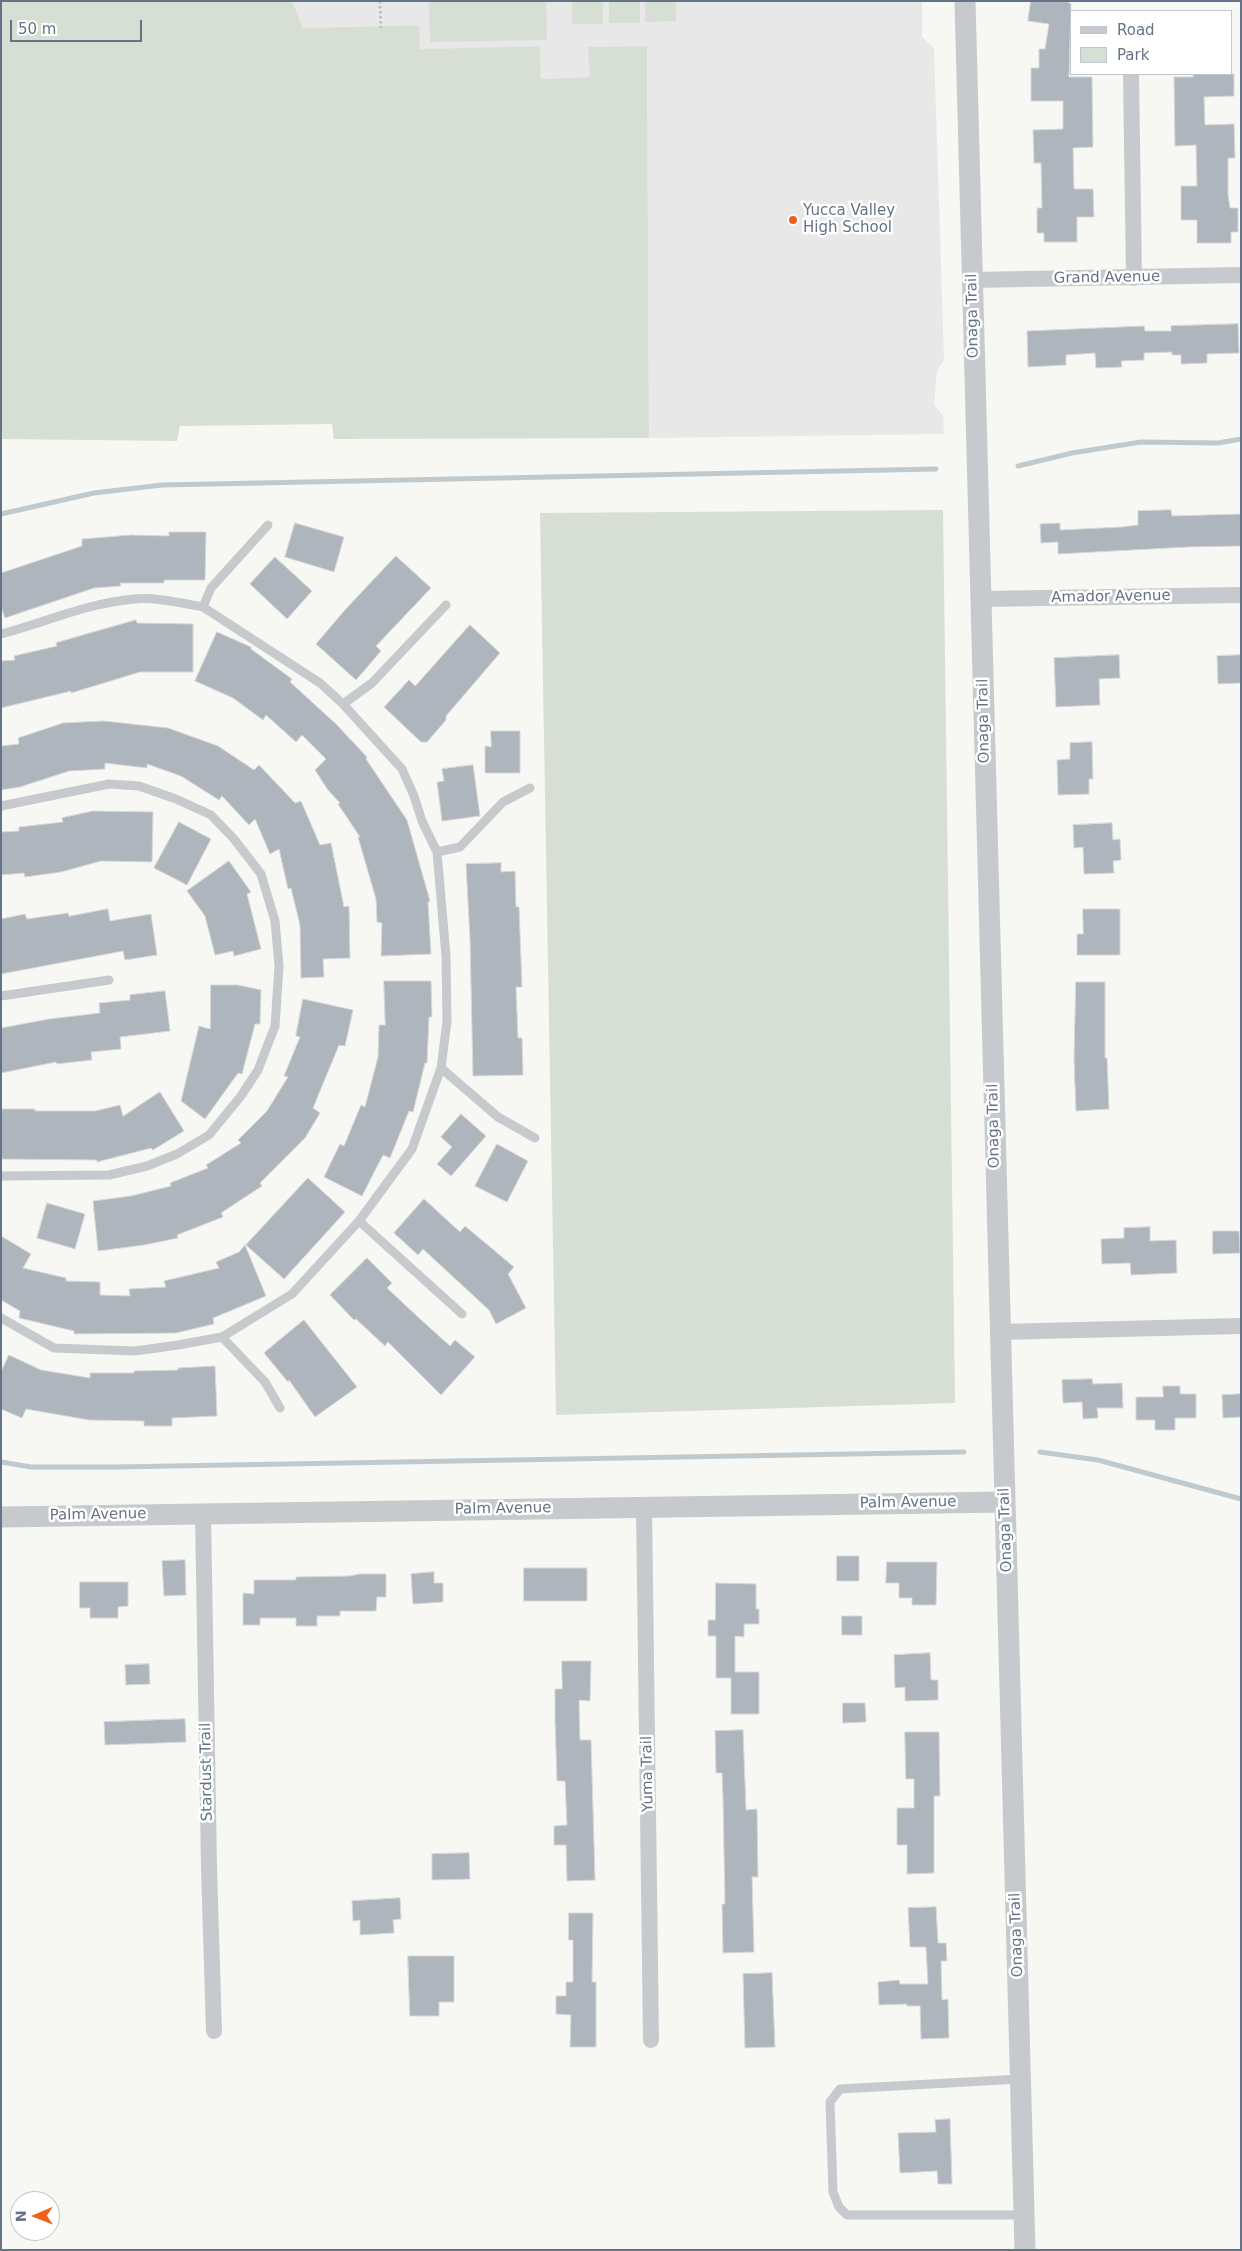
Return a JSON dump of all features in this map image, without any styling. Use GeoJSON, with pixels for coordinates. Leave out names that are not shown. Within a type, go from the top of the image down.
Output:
{"type":"FeatureCollection","features":[{"type":"Feature","properties":{"kind":"street","name":"Onaga Trail"},"geometry":{"type":"LineString","coordinates":[[965,1],[999,1332],[1025,2250]]}},
{"type":"Feature","properties":{"kind":"street"},"geometry":{"type":"LineString","coordinates":[[1131,75],[1134,278]]}},
{"type":"Feature","properties":{"kind":"street","name":"Grand Avenue"},"geometry":{"type":"LineString","coordinates":[[972,280],[1241,276]]}},
{"type":"Feature","properties":{"kind":"street","name":"Amador Avenue"},"geometry":{"type":"LineString","coordinates":[[981,599],[1241,595]]}},
{"type":"Feature","properties":{"kind":"street"},"geometry":{"type":"LineString","coordinates":[[999,1332],[1241,1326]]}},
{"type":"Feature","properties":{"kind":"street","name":"Palm Avenue"},"geometry":{"type":"LineString","coordinates":[[1,1517],[1005,1502]]}},
{"type":"Feature","properties":{"kind":"street","name":"Yuma Trail"},"geometry":{"type":"LineString","coordinates":[[644,1507],[651,2040]]}},
{"type":"Feature","properties":{"kind":"street","name":"Stardust Trail"},"geometry":{"type":"LineString","coordinates":[[202,1513],[214,2031]]}},
{"type":"Feature","properties":{"kind":"lane"},"geometry":{"type":"LineString","coordinates":[[203,607],[211,588],[268,525]]}},
{"type":"Feature","properties":{"kind":"lane"},"geometry":{"type":"LineString","coordinates":[[1,634],[105,603],[136,598],[173,601],[203,607],[320,683],[343,704],[402,769],[437,852],[446,956],[447,1021],[441,1068],[412,1149],[359,1221],[292,1294],[222,1337],[178,1346],[135,1351],[54,1348],[1,1318]]}},
{"type":"Feature","properties":{"kind":"lane"},"geometry":{"type":"LineString","coordinates":[[343,704],[372,683],[446,605]]}},
{"type":"Feature","properties":{"kind":"lane"},"geometry":{"type":"LineString","coordinates":[[1,806],[108,784],[139,786],[176,799],[211,815],[234,839],[261,874],[275,921],[279,966],[275,1026],[258,1070],[242,1096],[210,1135],[177,1154],[147,1166],[109,1175],[1,1176]]}},
{"type":"Feature","properties":{"kind":"lane"},"geometry":{"type":"LineString","coordinates":[[437,852],[460,847],[503,802],[530,788]]}},
{"type":"Feature","properties":{"kind":"lane"},"geometry":{"type":"LineString","coordinates":[[1,996],[109,980]]}},
{"type":"Feature","properties":{"kind":"lane"},"geometry":{"type":"LineString","coordinates":[[441,1068],[498,1117],[535,1138]]}},
{"type":"Feature","properties":{"kind":"lane"},"geometry":{"type":"LineString","coordinates":[[359,1221],[462,1314]]}},
{"type":"Feature","properties":{"kind":"lane"},"geometry":{"type":"LineString","coordinates":[[222,1337],[265,1382],[280,1408]]}},
{"type":"Feature","properties":{"kind":"lane"},"geometry":{"type":"LineString","coordinates":[[1021,2078],[840,2089],[830,2102],[833,2192],[839,2207],[847,2215],[1024,2215]]}},
{"type":"Feature","properties":{"kind":"path"},"geometry":{"type":"LineString","coordinates":[[380,1],[381,28]]}},
{"type":"Feature","properties":{"kind":"shaded area","name":"Yucca Valley High School"},"geometry":{"type":"Polygon","coordinates":[[[292,1],[922,1],[922,37],[934,48],[944,360],[937,371],[934,405],[943,415],[944,434],[649,438],[647,46],[589,47],[590,77],[541,79],[540,46],[420,49],[418,25],[303,28],[292,1]]]}},
{"type":"Feature","properties":{"kind":"green space"},"geometry":{"type":"Polygon","coordinates":[[[1,1],[292,1],[303,28],[419,25],[420,49],[540,46],[541,79],[590,77],[588,47],[647,46],[649,438],[334,439],[332,424],[180,426],[177,441],[1,439],[1,1]]]}},
{"type":"Feature","properties":{"kind":"green space"},"geometry":{"type":"Polygon","coordinates":[[[429,1],[546,1],[547,40],[430,42],[429,1]]]}},
{"type":"Feature","properties":{"kind":"green space"},"geometry":{"type":"Polygon","coordinates":[[[572,1],[603,1],[603,24],[572,24],[572,1]]]}},
{"type":"Feature","properties":{"kind":"green space"},"geometry":{"type":"Polygon","coordinates":[[[609,1],[640,1],[640,23],[609,23],[609,1]]]}},
{"type":"Feature","properties":{"kind":"green space"},"geometry":{"type":"Polygon","coordinates":[[[645,1],[676,1],[676,21],[645,22],[645,1]]]}},
{"type":"Feature","properties":{"kind":"green space"},"geometry":{"type":"Polygon","coordinates":[[[943,510],[955,1403],[556,1415],[540,513],[943,510]]]}},
{"type":"Feature","properties":{"kind":"building"},"geometry":{"type":"Polygon","coordinates":[[[1031,1],[1066,1],[1071,4],[1069,77],[1092,77],[1093,147],[1073,148],[1074,189],[1093,189],[1094,217],[1077,217],[1077,242],[1044,242],[1044,233],[1037,233],[1037,208],[1042,208],[1041,163],[1034,163],[1033,130],[1063,129],[1063,101],[1031,101],[1031,68],[1039,68],[1039,49],[1045,49],[1049,24],[1028,21],[1031,1]]]}},
{"type":"Feature","properties":{"kind":"building"},"geometry":{"type":"Polygon","coordinates":[[[1234,74],[1234,96],[1204,97],[1205,125],[1234,124],[1235,158],[1228,158],[1228,194],[1230,208],[1238,208],[1238,232],[1231,232],[1231,243],[1197,243],[1197,220],[1181,220],[1181,186],[1197,186],[1196,145],[1175,146],[1174,77],[1193,77],[1193,75],[1234,74]]]}},
{"type":"Feature","properties":{"kind":"building"},"geometry":{"type":"Polygon","coordinates":[[[1238,324],[1239,353],[1207,354],[1207,363],[1181,364],[1181,355],[1172,355],[1172,352],[1144,353],[1144,360],[1121,361],[1122,367],[1096,368],[1095,353],[1066,355],[1066,365],[1028,367],[1027,331],[1144,326],[1145,331],[1171,331],[1171,326],[1238,324]]]}},
{"type":"Feature","properties":{"kind":"building"},"geometry":{"type":"Polygon","coordinates":[[[1171,510],[1172,516],[1241,514],[1241,546],[1058,554],[1058,542],[1041,543],[1040,524],[1060,523],[1060,530],[1122,527],[1138,525],[1138,511],[1171,510]]]}},
{"type":"Feature","properties":{"kind":"building"},"geometry":{"type":"Polygon","coordinates":[[[295,523],[344,537],[334,572],[285,557],[295,523]]]}},
{"type":"Feature","properties":{"kind":"building"},"geometry":{"type":"Polygon","coordinates":[[[169,532],[206,532],[205,580],[164,580],[164,583],[120,583],[121,586],[94,588],[5,618],[1,607],[1,573],[82,546],[82,539],[131,535],[169,536],[169,532]]]}},
{"type":"Feature","properties":{"kind":"building"},"geometry":{"type":"Polygon","coordinates":[[[396,556],[431,588],[376,646],[381,651],[356,680],[316,644],[396,556]]]}},
{"type":"Feature","properties":{"kind":"building"},"geometry":{"type":"Polygon","coordinates":[[[275,557],[312,591],[287,619],[250,584],[275,557]]]}},
{"type":"Feature","properties":{"kind":"building"},"geometry":{"type":"Polygon","coordinates":[[[136,620],[137,623],[193,624],[193,672],[140,672],[71,693],[71,691],[1,708],[1,661],[15,660],[14,656],[57,646],[56,643],[136,620]]]}},
{"type":"Feature","properties":{"kind":"building"},"geometry":{"type":"Polygon","coordinates":[[[470,625],[500,653],[446,716],[446,720],[427,742],[421,742],[384,707],[409,680],[415,686],[470,625]]]}},
{"type":"Feature","properties":{"kind":"building"},"geometry":{"type":"Polygon","coordinates":[[[217,632],[251,647],[251,649],[292,679],[290,682],[336,724],[367,757],[366,759],[407,820],[430,901],[428,902],[431,954],[381,956],[382,923],[377,922],[376,899],[358,837],[360,837],[338,804],[340,803],[328,790],[315,770],[326,759],[302,735],[296,742],[266,715],[263,720],[233,698],[195,681],[217,632]]]}},
{"type":"Feature","properties":{"kind":"building"},"geometry":{"type":"Polygon","coordinates":[[[1119,655],[1120,678],[1099,679],[1100,705],[1056,707],[1054,658],[1119,655]]]}},
{"type":"Feature","properties":{"kind":"building"},"geometry":{"type":"Polygon","coordinates":[[[1241,655],[1241,683],[1218,684],[1217,656],[1241,655]]]}},
{"type":"Feature","properties":{"kind":"building"},"geometry":{"type":"Polygon","coordinates":[[[104,721],[168,728],[218,746],[254,770],[259,765],[295,803],[301,801],[320,845],[331,843],[344,907],[349,906],[350,958],[323,959],[324,977],[301,978],[300,925],[291,888],[288,889],[279,849],[270,854],[255,819],[249,825],[222,796],[219,800],[181,776],[147,764],[147,768],[105,763],[105,769],[69,771],[20,787],[1,790],[1,746],[19,744],[18,738],[63,723],[104,721]]]}},
{"type":"Feature","properties":{"kind":"building"},"geometry":{"type":"Polygon","coordinates":[[[491,731],[520,731],[520,773],[485,773],[485,746],[491,747],[491,731]]]}},
{"type":"Feature","properties":{"kind":"building"},"geometry":{"type":"Polygon","coordinates":[[[1092,742],[1093,779],[1089,779],[1089,794],[1058,795],[1057,760],[1070,759],[1070,743],[1092,742]]]}},
{"type":"Feature","properties":{"kind":"building"},"geometry":{"type":"Polygon","coordinates":[[[473,765],[480,816],[442,821],[437,782],[444,781],[442,769],[473,765]]]}},
{"type":"Feature","properties":{"kind":"building"},"geometry":{"type":"Polygon","coordinates":[[[93,811],[153,812],[152,862],[101,861],[61,872],[25,877],[24,873],[1,875],[1,832],[19,831],[19,827],[63,822],[62,818],[93,811]]]}},
{"type":"Feature","properties":{"kind":"building"},"geometry":{"type":"Polygon","coordinates":[[[179,822],[211,839],[187,885],[154,868],[179,822]]]}},
{"type":"Feature","properties":{"kind":"building"},"geometry":{"type":"Polygon","coordinates":[[[1112,823],[1113,840],[1120,839],[1121,860],[1113,861],[1114,873],[1084,874],[1083,847],[1074,848],[1073,825],[1112,823]]]}},
{"type":"Feature","properties":{"kind":"building"},"geometry":{"type":"Polygon","coordinates":[[[229,861],[251,892],[247,894],[261,949],[234,956],[233,951],[215,955],[205,916],[187,891],[229,861]]]}},
{"type":"Feature","properties":{"kind":"building"},"geometry":{"type":"Polygon","coordinates":[[[501,863],[501,872],[515,871],[516,907],[519,907],[522,987],[516,987],[518,1038],[522,1038],[523,1075],[473,1076],[470,939],[466,864],[501,863]]]}},
{"type":"Feature","properties":{"kind":"building"},"geometry":{"type":"Polygon","coordinates":[[[108,909],[110,921],[151,914],[157,955],[125,960],[123,951],[1,974],[1,919],[25,914],[27,919],[68,913],[69,916],[108,909]]]}},
{"type":"Feature","properties":{"kind":"building"},"geometry":{"type":"Polygon","coordinates":[[[1083,909],[1120,909],[1120,955],[1077,955],[1077,934],[1083,934],[1083,909]]]}},
{"type":"Feature","properties":{"kind":"building"},"geometry":{"type":"Polygon","coordinates":[[[384,981],[431,981],[432,1017],[429,1017],[427,1063],[425,1063],[413,1112],[409,1111],[390,1158],[383,1155],[362,1196],[324,1177],[340,1144],[344,1146],[361,1105],[365,1107],[378,1057],[379,1025],[385,1025],[384,981]]]}},
{"type":"Feature","properties":{"kind":"building"},"geometry":{"type":"Polygon","coordinates":[[[1076,982],[1105,982],[1105,1058],[1107,1058],[1109,1109],[1076,1111],[1074,1059],[1076,982]]]}},
{"type":"Feature","properties":{"kind":"building"},"geometry":{"type":"Polygon","coordinates":[[[211,985],[238,985],[261,990],[260,1024],[255,1024],[242,1074],[238,1073],[205,1119],[181,1101],[199,1026],[210,1029],[211,985]]]}},
{"type":"Feature","properties":{"kind":"building"},"geometry":{"type":"Polygon","coordinates":[[[165,991],[170,1031],[120,1037],[121,1049],[91,1052],[92,1060],[57,1064],[56,1062],[1,1073],[1,1028],[49,1019],[100,1013],[99,1003],[130,1000],[130,995],[165,991]]]}},
{"type":"Feature","properties":{"kind":"building"},"geometry":{"type":"Polygon","coordinates":[[[303,999],[353,1010],[345,1046],[339,1045],[313,1108],[320,1113],[305,1138],[260,1183],[262,1186],[221,1213],[223,1217],[177,1235],[178,1238],[98,1251],[93,1201],[131,1196],[171,1186],[170,1183],[208,1168],[206,1165],[241,1143],[238,1140],[267,1111],[288,1077],[284,1076],[300,1037],[296,1036],[303,999]]]}},
{"type":"Feature","properties":{"kind":"building"},"geometry":{"type":"Polygon","coordinates":[[[160,1092],[184,1131],[153,1150],[151,1148],[97,1162],[97,1160],[1,1159],[1,1109],[95,1111],[120,1105],[123,1116],[160,1092]]]}},
{"type":"Feature","properties":{"kind":"building"},"geometry":{"type":"Polygon","coordinates":[[[461,1114],[486,1136],[451,1176],[437,1164],[452,1147],[441,1137],[461,1114]]]}},
{"type":"Feature","properties":{"kind":"building"},"geometry":{"type":"Polygon","coordinates":[[[497,1144],[528,1161],[507,1202],[475,1186],[497,1144]]]}},
{"type":"Feature","properties":{"kind":"building"},"geometry":{"type":"Polygon","coordinates":[[[308,1178],[345,1212],[284,1279],[246,1245],[308,1178]]]}},
{"type":"Feature","properties":{"kind":"building"},"geometry":{"type":"Polygon","coordinates":[[[424,1199],[460,1232],[465,1226],[514,1267],[508,1274],[526,1308],[496,1324],[489,1310],[423,1249],[418,1255],[394,1233],[424,1199]]]}},
{"type":"Feature","properties":{"kind":"building"},"geometry":{"type":"Polygon","coordinates":[[[47,1203],[85,1214],[75,1249],[37,1238],[47,1203]]]}},
{"type":"Feature","properties":{"kind":"building"},"geometry":{"type":"Polygon","coordinates":[[[1150,1227],[1150,1241],[1176,1240],[1177,1273],[1131,1275],[1130,1263],[1102,1264],[1101,1239],[1124,1238],[1124,1228],[1150,1227]]]}},
{"type":"Feature","properties":{"kind":"building"},"geometry":{"type":"Polygon","coordinates":[[[1213,1231],[1239,1231],[1240,1253],[1213,1254],[1213,1231]]]}},
{"type":"Feature","properties":{"kind":"building"},"geometry":{"type":"Polygon","coordinates":[[[1,1236],[31,1254],[23,1268],[66,1278],[66,1281],[100,1282],[100,1295],[130,1296],[129,1289],[166,1287],[164,1281],[219,1268],[216,1262],[239,1252],[245,1245],[266,1296],[213,1318],[214,1324],[176,1333],[74,1334],[74,1331],[19,1318],[20,1311],[1,1300],[1,1236]]]}},
{"type":"Feature","properties":{"kind":"building"},"geometry":{"type":"Polygon","coordinates":[[[367,1258],[392,1283],[387,1288],[419,1318],[450,1346],[455,1340],[475,1357],[441,1395],[388,1342],[385,1346],[356,1319],[354,1320],[330,1295],[367,1258]]]}},
{"type":"Feature","properties":{"kind":"building"},"geometry":{"type":"Polygon","coordinates":[[[304,1320],[357,1387],[315,1417],[289,1380],[288,1382],[264,1353],[304,1320]]]}},
{"type":"Feature","properties":{"kind":"building"},"geometry":{"type":"Polygon","coordinates":[[[9,1355],[41,1370],[90,1378],[90,1373],[134,1373],[134,1371],[178,1370],[178,1368],[215,1366],[217,1416],[172,1418],[172,1426],[144,1426],[144,1421],[89,1420],[26,1409],[22,1418],[1,1409],[1,1372],[9,1355]]]}},
{"type":"Feature","properties":{"kind":"building"},"geometry":{"type":"Polygon","coordinates":[[[1092,1379],[1093,1384],[1122,1383],[1123,1408],[1097,1408],[1098,1418],[1083,1419],[1082,1402],[1063,1403],[1062,1380],[1092,1379]]]}},
{"type":"Feature","properties":{"kind":"building"},"geometry":{"type":"Polygon","coordinates":[[[1163,1386],[1180,1386],[1180,1394],[1196,1394],[1196,1418],[1175,1418],[1175,1430],[1155,1430],[1155,1420],[1136,1420],[1136,1397],[1163,1397],[1163,1386]]]}},
{"type":"Feature","properties":{"kind":"building"},"geometry":{"type":"Polygon","coordinates":[[[1241,1394],[1241,1417],[1223,1418],[1222,1395],[1241,1394]]]}},
{"type":"Feature","properties":{"kind":"building"},"geometry":{"type":"Polygon","coordinates":[[[837,1556],[859,1556],[859,1581],[837,1581],[837,1556]]]}},
{"type":"Feature","properties":{"kind":"building"},"geometry":{"type":"Polygon","coordinates":[[[185,1560],[186,1595],[164,1596],[162,1561],[185,1560]]]}},
{"type":"Feature","properties":{"kind":"building"},"geometry":{"type":"Polygon","coordinates":[[[887,1562],[937,1562],[936,1605],[912,1605],[912,1598],[899,1598],[899,1583],[886,1583],[887,1562]]]}},
{"type":"Feature","properties":{"kind":"building"},"geometry":{"type":"Polygon","coordinates":[[[524,1568],[587,1568],[587,1601],[524,1601],[524,1568]]]}},
{"type":"Feature","properties":{"kind":"building"},"geometry":{"type":"Polygon","coordinates":[[[434,1572],[434,1583],[443,1583],[443,1602],[413,1604],[411,1574],[434,1572]]]}},
{"type":"Feature","properties":{"kind":"building"},"geometry":{"type":"Polygon","coordinates":[[[386,1574],[386,1597],[377,1597],[376,1611],[340,1611],[340,1616],[317,1616],[317,1626],[296,1626],[296,1618],[260,1618],[260,1625],[243,1625],[243,1593],[254,1594],[254,1580],[296,1580],[296,1577],[386,1574]]]}},
{"type":"Feature","properties":{"kind":"building"},"geometry":{"type":"Polygon","coordinates":[[[80,1582],[128,1582],[128,1606],[118,1607],[118,1618],[90,1618],[90,1608],[80,1608],[80,1582]]]}},
{"type":"Feature","properties":{"kind":"building"},"geometry":{"type":"Polygon","coordinates":[[[716,1583],[756,1584],[756,1609],[759,1609],[759,1624],[744,1624],[744,1637],[735,1636],[735,1672],[759,1672],[759,1714],[731,1714],[731,1678],[716,1678],[716,1636],[708,1636],[708,1620],[715,1620],[716,1583]]]}},
{"type":"Feature","properties":{"kind":"building"},"geometry":{"type":"Polygon","coordinates":[[[842,1616],[862,1616],[862,1635],[842,1635],[842,1616]]]}},
{"type":"Feature","properties":{"kind":"building"},"geometry":{"type":"Polygon","coordinates":[[[930,1653],[931,1680],[938,1680],[938,1700],[905,1701],[905,1687],[895,1688],[894,1655],[930,1653]]]}},
{"type":"Feature","properties":{"kind":"building"},"geometry":{"type":"Polygon","coordinates":[[[562,1661],[591,1661],[590,1701],[579,1700],[580,1740],[591,1740],[595,1880],[567,1881],[566,1845],[554,1845],[554,1826],[567,1825],[565,1781],[557,1781],[555,1721],[555,1689],[562,1689],[562,1661]]]}},
{"type":"Feature","properties":{"kind":"building"},"geometry":{"type":"Polygon","coordinates":[[[149,1664],[150,1684],[126,1685],[125,1665],[149,1664]]]}},
{"type":"Feature","properties":{"kind":"building"},"geometry":{"type":"Polygon","coordinates":[[[843,1703],[865,1703],[866,1722],[843,1723],[843,1703]]]}},
{"type":"Feature","properties":{"kind":"building"},"geometry":{"type":"Polygon","coordinates":[[[185,1719],[186,1742],[105,1745],[104,1722],[185,1719]]]}},
{"type":"Feature","properties":{"kind":"building"},"geometry":{"type":"Polygon","coordinates":[[[743,1730],[746,1810],[757,1809],[758,1877],[752,1877],[754,1952],[723,1953],[722,1904],[725,1904],[723,1799],[722,1773],[716,1773],[715,1731],[743,1730]]]}},
{"type":"Feature","properties":{"kind":"building"},"geometry":{"type":"Polygon","coordinates":[[[905,1732],[939,1732],[940,1796],[934,1796],[934,1873],[907,1874],[907,1845],[897,1845],[897,1808],[914,1808],[914,1779],[906,1779],[905,1732]]]}},
{"type":"Feature","properties":{"kind":"building"},"geometry":{"type":"Polygon","coordinates":[[[469,1853],[470,1879],[432,1880],[432,1854],[469,1853]]]}},
{"type":"Feature","properties":{"kind":"building"},"geometry":{"type":"Polygon","coordinates":[[[400,1898],[401,1919],[393,1920],[394,1933],[360,1935],[360,1920],[353,1921],[352,1901],[400,1898]]]}},
{"type":"Feature","properties":{"kind":"building"},"geometry":{"type":"Polygon","coordinates":[[[936,1907],[938,1943],[946,1943],[947,1961],[941,1961],[942,2000],[948,1999],[949,2038],[921,2039],[920,2006],[907,2006],[907,2004],[879,2005],[878,1982],[899,1980],[900,1984],[928,1984],[926,1947],[910,1947],[908,1908],[936,1907]]]}},
{"type":"Feature","properties":{"kind":"building"},"geometry":{"type":"Polygon","coordinates":[[[569,1913],[593,1913],[592,1982],[596,1982],[596,2047],[570,2047],[571,2015],[556,2014],[556,1996],[566,1996],[566,1982],[573,1982],[573,1940],[569,1940],[569,1913]]]}},
{"type":"Feature","properties":{"kind":"building"},"geometry":{"type":"Polygon","coordinates":[[[408,1956],[454,1956],[454,2002],[439,2002],[439,2016],[410,2016],[408,1956]]]}},
{"type":"Feature","properties":{"kind":"building"},"geometry":{"type":"Polygon","coordinates":[[[772,1973],[775,2047],[745,2048],[743,1974],[772,1973]]]}},
{"type":"Feature","properties":{"kind":"building"},"geometry":{"type":"Polygon","coordinates":[[[950,2119],[952,2184],[938,2184],[937,2171],[900,2173],[898,2133],[936,2132],[935,2120],[950,2119]]]}},
{"type":"Feature","properties":{"kind":"waterway"},"geometry":{"type":"LineString","coordinates":[[1018,466],[1072,453],[1141,442],[1218,443],[1241,439]]}},
{"type":"Feature","properties":{"kind":"waterway"},"geometry":{"type":"LineString","coordinates":[[1,514],[94,493],[162,485],[936,469]]}},
{"type":"Feature","properties":{"kind":"waterway"},"geometry":{"type":"LineString","coordinates":[[1,1462],[31,1467],[116,1467],[964,1452]]}},
{"type":"Feature","properties":{"kind":"waterway"},"geometry":{"type":"LineString","coordinates":[[1040,1452],[1098,1460],[1241,1499]]}},
{"type":"Feature","properties":{"kind":"place","name":"Yucca Valley High School"},"geometry":{"type":"Point","coordinates":[793,220]}}]}
